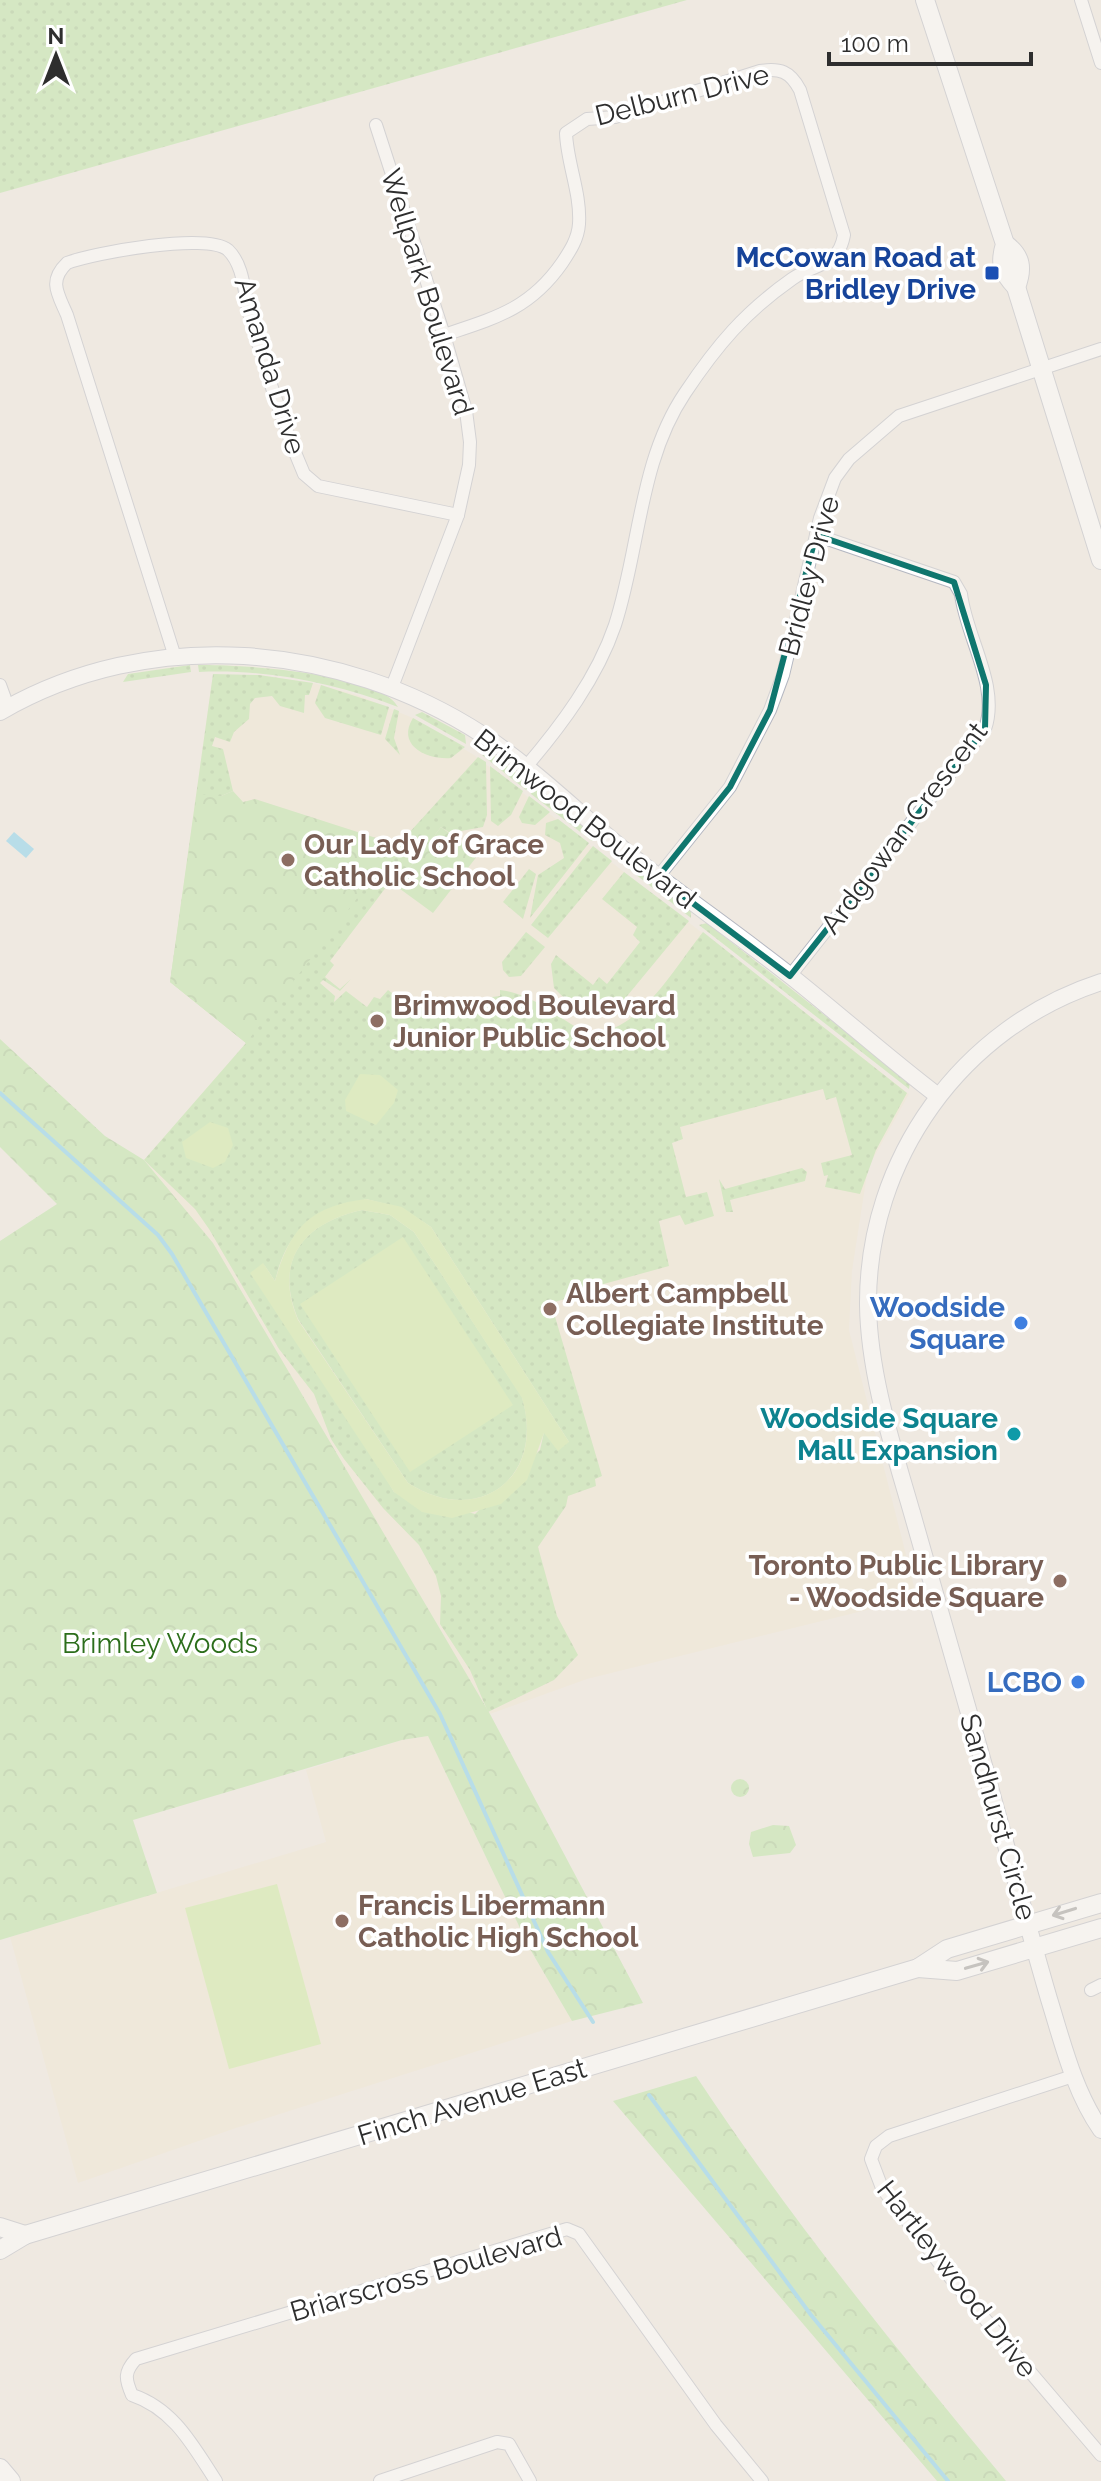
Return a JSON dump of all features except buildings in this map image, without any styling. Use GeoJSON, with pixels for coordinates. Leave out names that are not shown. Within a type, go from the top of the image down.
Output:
{"type":"FeatureCollection","features":[{"type":"Feature","properties":{"kind":"main road"},"geometry":{"type":"LineString","coordinates":[[925,0],[1005,244],[1016,251],[1022,271],[1016,287],[1101,560]]}},
{"type":"Feature","properties":{"kind":"main road","name":"Finch Avenue East"},"geometry":{"type":"LineString","coordinates":[[0,2250],[25,2235],[918,1968],[947,1949],[1101,1903]]}},
{"type":"Feature","properties":{"kind":"main road","name":"Finch Avenue East"},"geometry":{"type":"LineString","coordinates":[[918,1968],[957,1971],[1101,1928]]}},
{"type":"Feature","properties":{"kind":"main road"},"geometry":{"type":"LineString","coordinates":[[0,2227],[25,2235]]}},
{"type":"Feature","properties":{"kind":"main road"},"geometry":{"type":"LineString","coordinates":[[0,2468],[11,2481]]}},
{"type":"Feature","properties":{"kind":"street"},"geometry":{"type":"LineString","coordinates":[[1081,0],[1101,63]]}},
{"type":"Feature","properties":{"kind":"street","name":"Delburn Drive"},"geometry":{"type":"LineString","coordinates":[[444,335],[523,305],[538,295],[567,256],[579,225],[567,154],[566,133],[574,125],[587,119],[615,117],[760,71],[778,68],[793,77],[800,90],[844,235],[841,252],[831,261],[803,272],[749,310],[710,355],[679,401],[656,451],[622,602],[604,654],[575,703],[525,768]]}},
{"type":"Feature","properties":{"kind":"street","name":"Wellpark Boulevard"},"geometry":{"type":"LineString","coordinates":[[376,125],[444,335],[466,411],[470,442],[469,465],[458,515],[392,687]]}},
{"type":"Feature","properties":{"kind":"street","name":"Amanda Drive"},"geometry":{"type":"LineString","coordinates":[[175,657],[67,315],[54,285],[54,279],[67,263],[183,243],[206,242],[226,248],[238,263],[249,311],[304,474],[318,486],[458,515]]}},
{"type":"Feature","properties":{"kind":"street","name":"Bridley Drive"},"geometry":{"type":"LineString","coordinates":[[658,877],[730,787],[770,710],[783,675],[816,535],[835,478],[869,438],[899,416],[1101,349]]}},
{"type":"Feature","properties":{"kind":"street","name":"Ardgowan Crescent"},"geometry":{"type":"LineString","coordinates":[[790,976],[985,729],[989,717],[986,685],[961,594],[954,582],[816,535]]}},
{"type":"Feature","properties":{"kind":"street","name":"Brimwood Boulevard"},"geometry":{"type":"LineString","coordinates":[[4,709],[109,669],[175,657],[264,656],[344,672],[392,687],[483,735],[658,877],[790,976],[938,1096]]}},
{"type":"Feature","properties":{"kind":"street"},"geometry":{"type":"LineString","coordinates":[[0,685],[4,709]]}},
{"type":"Feature","properties":{"kind":"street","name":"Sandhurst Circle"},"geometry":{"type":"LineString","coordinates":[[1101,982],[1052,1001],[1021,1020],[976,1054],[926,1111],[897,1166],[881,1208],[869,1279],[873,1357],[896,1456],[1073,2076],[1101,2130]]}},
{"type":"Feature","properties":{"kind":"street","name":"Hartleywood Drive"},"geometry":{"type":"LineString","coordinates":[[1073,2076],[889,2136],[876,2146],[871,2159],[882,2188],[956,2285],[1101,2455]]}},
{"type":"Feature","properties":{"kind":"street","name":"Briarscross Boulevard"},"geometry":{"type":"LineString","coordinates":[[216,2481],[175,2420],[145,2399],[132,2395],[126,2380],[127,2369],[136,2359],[567,2229],[579,2234],[716,2425],[762,2481]]}},
{"type":"Feature","properties":{"kind":"street"},"geometry":{"type":"LineString","coordinates":[[380,2481],[497,2442],[509,2444],[530,2481]]}},
{"type":"Feature","properties":{"kind":"highlighted area"},"geometry":{"type":"Polygon","coordinates":[[[816,535],[954,582],[986,685],[985,729],[790,976],[658,877],[730,787],[770,710],[816,535]]]}},
{"type":"Feature","properties":{"kind":"shaded area","name":"Albert Campbell Collegiate Institute"},"geometry":{"type":"Polygon","coordinates":[[[259,675],[313,683],[357,695],[413,718],[474,755],[909,1094],[868,1168],[852,1271],[849,1330],[916,1594],[887,1605],[587,1679],[490,1714],[213,1244],[144,1160],[246,1043],[170,982],[212,681],[259,675]]]}},
{"type":"Feature","properties":{"kind":"shaded area","name":"Francis Libermann Catholic High School"},"geometry":{"type":"Polygon","coordinates":[[[428,1736],[530,1949],[572,2021],[236,2128],[78,2183],[10,1937],[326,1842],[306,1770],[402,1740],[428,1736]]]}},
{"type":"Feature","properties":{"kind":"green space"},"geometry":{"type":"Polygon","coordinates":[[[0,0],[687,0],[0,193],[0,0]]]}},
{"type":"Feature","properties":{"kind":"green space"},"geometry":{"type":"Polygon","coordinates":[[[190,665],[191,672],[123,682],[128,674],[190,665]]]}},
{"type":"Feature","properties":{"kind":"green space"},"geometry":{"type":"Polygon","coordinates":[[[198,665],[273,669],[337,679],[386,695],[398,707],[301,679],[251,673],[199,672],[198,665]]]}},
{"type":"Feature","properties":{"kind":"green space"},"geometry":{"type":"Polygon","coordinates":[[[213,674],[259,675],[313,683],[309,695],[305,695],[304,713],[280,706],[272,696],[255,698],[250,704],[249,719],[234,732],[230,742],[215,737],[212,746],[223,749],[233,791],[221,796],[344,913],[398,845],[478,757],[486,762],[487,815],[483,827],[450,833],[441,827],[396,886],[390,882],[330,961],[334,965],[325,977],[340,989],[351,979],[340,991],[323,980],[320,983],[335,996],[334,1002],[346,991],[367,1007],[374,997],[380,999],[388,990],[413,1009],[420,1001],[436,1012],[455,1017],[478,1004],[483,1009],[492,997],[500,996],[500,990],[528,998],[571,1024],[591,1032],[610,1030],[646,1005],[703,932],[907,1093],[876,1150],[860,1194],[825,1187],[828,1175],[824,1176],[821,1163],[852,1155],[836,1097],[826,1100],[823,1089],[680,1127],[683,1139],[672,1143],[686,1197],[707,1192],[714,1216],[685,1225],[680,1215],[659,1221],[669,1266],[571,1293],[572,1297],[551,1303],[602,1476],[595,1479],[596,1486],[568,1496],[566,1506],[538,1547],[557,1616],[578,1655],[554,1680],[488,1712],[470,1670],[440,1624],[441,1596],[436,1576],[419,1545],[383,1508],[344,1459],[331,1439],[314,1394],[279,1349],[195,1209],[144,1160],[246,1043],[170,982],[213,674]],[[366,1199],[318,1219],[297,1234],[288,1246],[275,1281],[263,1263],[394,1492],[475,1514],[540,1450],[544,1432],[569,1442],[431,1227],[402,1208],[366,1199]]]}},
{"type":"Feature","properties":{"kind":"green space"},"geometry":{"type":"Polygon","coordinates":[[[321,685],[389,707],[381,735],[325,718],[315,703],[321,685]]]}},
{"type":"Feature","properties":{"kind":"green space"},"geometry":{"type":"Polygon","coordinates":[[[394,709],[399,711],[394,738],[400,755],[385,739],[394,709]]]}},
{"type":"Feature","properties":{"kind":"green space"},"geometry":{"type":"Polygon","coordinates":[[[422,712],[465,735],[466,744],[415,715],[422,712]]]}},
{"type":"Feature","properties":{"kind":"green space"},"geometry":{"type":"Polygon","coordinates":[[[413,718],[465,747],[451,758],[432,756],[416,749],[408,736],[413,718]]]}},
{"type":"Feature","properties":{"kind":"green space"},"geometry":{"type":"Polygon","coordinates":[[[482,755],[494,756],[530,784],[526,790],[482,755]]]}},
{"type":"Feature","properties":{"kind":"green space"},"geometry":{"type":"Polygon","coordinates":[[[490,766],[523,791],[511,815],[498,826],[491,821],[490,766]]]}},
{"type":"Feature","properties":{"kind":"green space"},"geometry":{"type":"Polygon","coordinates":[[[534,787],[596,836],[592,841],[531,794],[534,787]]]}},
{"type":"Feature","properties":{"kind":"green space"},"geometry":{"type":"Polygon","coordinates":[[[233,791],[243,802],[255,799],[398,845],[246,1043],[170,982],[197,794],[221,796],[233,791]]]}},
{"type":"Feature","properties":{"kind":"green space"},"geometry":{"type":"Polygon","coordinates":[[[529,796],[550,812],[535,825],[522,823],[519,817],[529,796]]]}},
{"type":"Feature","properties":{"kind":"green space"},"geometry":{"type":"Polygon","coordinates":[[[558,819],[589,843],[530,918],[538,875],[564,858],[560,843],[545,835],[546,823],[558,819]]]}},
{"type":"Feature","properties":{"kind":"green space"},"geometry":{"type":"Polygon","coordinates":[[[441,827],[478,855],[433,913],[396,886],[441,827]]]}},
{"type":"Feature","properties":{"kind":"green space"},"geometry":{"type":"Polygon","coordinates":[[[593,846],[612,861],[548,938],[531,925],[593,846]]]}},
{"type":"Feature","properties":{"kind":"green space"},"geometry":{"type":"Polygon","coordinates":[[[636,867],[691,910],[691,918],[630,870],[636,867]]]}},
{"type":"Feature","properties":{"kind":"green space"},"geometry":{"type":"Polygon","coordinates":[[[529,869],[536,874],[523,919],[503,902],[529,869]]]}},
{"type":"Feature","properties":{"kind":"green space"},"geometry":{"type":"Polygon","coordinates":[[[624,872],[689,921],[618,1007],[609,1012],[592,1014],[568,1002],[554,988],[551,964],[556,955],[593,985],[599,977],[607,984],[640,942],[633,935],[637,927],[602,899],[624,872]]]}},
{"type":"Feature","properties":{"kind":"green space"},"geometry":{"type":"Polygon","coordinates":[[[707,923],[910,1082],[909,1089],[699,925],[707,923]]]}},
{"type":"Feature","properties":{"kind":"green space"},"geometry":{"type":"Polygon","coordinates":[[[526,932],[545,947],[521,976],[509,977],[503,970],[502,962],[526,932]]]}},
{"type":"Feature","properties":{"kind":"green space","name":"Brimley Woods"},"geometry":{"type":"Polygon","coordinates":[[[0,1039],[105,1136],[144,1160],[213,1243],[490,1714],[643,2003],[572,2021],[530,1949],[428,1736],[402,1740],[133,1820],[157,1893],[0,1940],[0,1241],[57,1204],[0,1147],[0,1039]]]}},
{"type":"Feature","properties":{"kind":"green space"},"geometry":{"type":"Polygon","coordinates":[[[360,1074],[380,1075],[398,1090],[394,1103],[376,1125],[346,1111],[345,1100],[360,1074]]]}},
{"type":"Feature","properties":{"kind":"green space"},"geometry":{"type":"Polygon","coordinates":[[[210,1122],[228,1128],[233,1145],[225,1162],[213,1168],[186,1158],[182,1142],[210,1122]]]}},
{"type":"Feature","properties":{"kind":"green space"},"geometry":{"type":"Polygon","coordinates":[[[802,1168],[807,1172],[805,1181],[730,1200],[733,1212],[726,1212],[719,1179],[725,1189],[802,1168]]]}},
{"type":"Feature","properties":{"kind":"green space"},"geometry":{"type":"Polygon","coordinates":[[[366,1199],[402,1207],[431,1227],[569,1442],[558,1451],[544,1433],[527,1480],[501,1504],[452,1518],[422,1512],[394,1492],[250,1273],[263,1263],[275,1281],[288,1247],[305,1223],[330,1207],[366,1199]],[[362,1210],[324,1224],[310,1235],[299,1247],[292,1262],[289,1279],[291,1299],[298,1320],[408,1483],[434,1496],[459,1500],[481,1497],[500,1487],[515,1472],[524,1451],[527,1426],[522,1398],[414,1232],[390,1215],[362,1210]]]}},
{"type":"Feature","properties":{"kind":"green space"},"geometry":{"type":"Polygon","coordinates":[[[362,1210],[390,1215],[414,1232],[522,1397],[527,1426],[524,1451],[515,1472],[500,1487],[481,1497],[459,1500],[434,1496],[408,1483],[298,1319],[289,1278],[299,1247],[324,1224],[362,1210]]]}},
{"type":"Feature","properties":{"kind":"green space"},"geometry":{"type":"Polygon","coordinates":[[[403,1237],[513,1405],[410,1472],[300,1304],[403,1237]]]}},
{"type":"Feature","properties":{"kind":"green space"},"geometry":{"type":"Polygon","coordinates":[[[736,1779],[744,1779],[749,1788],[747,1795],[736,1797],[731,1792],[731,1784],[736,1779]]]}},
{"type":"Feature","properties":{"kind":"green space"},"geometry":{"type":"Polygon","coordinates":[[[773,1825],[789,1826],[796,1845],[790,1853],[753,1857],[749,1844],[751,1832],[773,1825]]]}},
{"type":"Feature","properties":{"kind":"green space"},"geometry":{"type":"Polygon","coordinates":[[[277,1884],[321,2044],[229,2069],[185,1908],[277,1884]]]}},
{"type":"Feature","properties":{"kind":"green space"},"geometry":{"type":"Polygon","coordinates":[[[696,2076],[845,2283],[1006,2481],[937,2481],[613,2101],[696,2076]]]}},
{"type":"Feature","properties":{"kind":"water"},"geometry":{"type":"Polygon","coordinates":[[[14,832],[34,849],[26,858],[6,841],[14,832]]]}},
{"type":"Feature","properties":{"kind":"waterway"},"geometry":{"type":"LineString","coordinates":[[0,1093],[158,1235],[172,1254],[440,1714],[548,1952],[593,2022]]}},
{"type":"Feature","properties":{"kind":"waterway"},"geometry":{"type":"LineString","coordinates":[[649,2095],[811,2315],[948,2481]]}},
{"type":"Feature","properties":{"kind":"place","name":"McCowan Road at Bridley Drive"},"geometry":{"type":"Point","coordinates":[992,273]}},
{"type":"Feature","properties":{"kind":"place","name":"Our Lady of Grace Catholic School"},"geometry":{"type":"Point","coordinates":[288,860]}},
{"type":"Feature","properties":{"kind":"place","name":"Brimwood Boulevard Junior Public School"},"geometry":{"type":"Point","coordinates":[377,1021]}},
{"type":"Feature","properties":{"kind":"place","name":"Albert Campbell Collegiate Institute"},"geometry":{"type":"Point","coordinates":[550,1309]}},
{"type":"Feature","properties":{"kind":"place","name":"Woodside Square"},"geometry":{"type":"Point","coordinates":[1021,1323]}},
{"type":"Feature","properties":{"kind":"place","name":"Woodside Square Mall Expansion"},"geometry":{"type":"Point","coordinates":[1014,1434]}},
{"type":"Feature","properties":{"kind":"place","name":"Toronto Public Library - Woodside Square"},"geometry":{"type":"Point","coordinates":[1060,1581]}},
{"type":"Feature","properties":{"kind":"place","name":"LCBO"},"geometry":{"type":"Point","coordinates":[1078,1682]}},
{"type":"Feature","properties":{"kind":"place","name":"Francis Libermann Catholic High School"},"geometry":{"type":"Point","coordinates":[342,1921]}}]}
